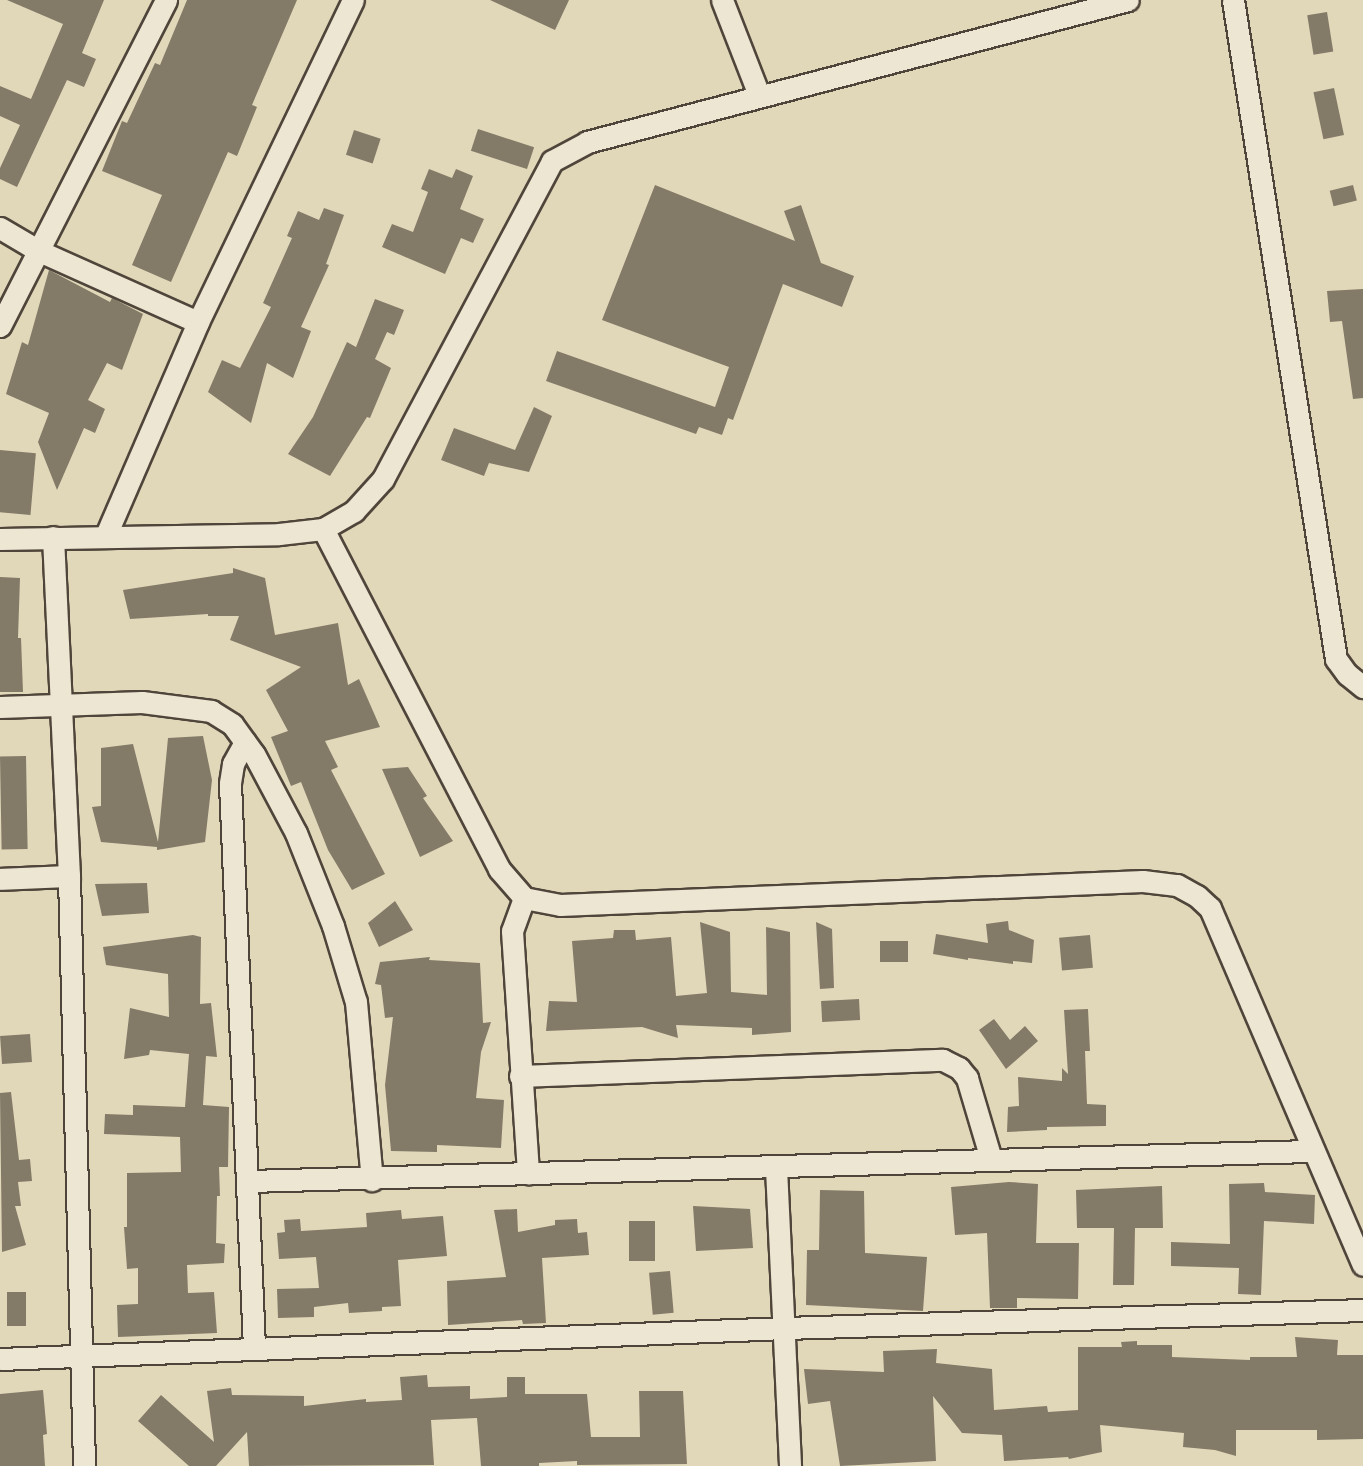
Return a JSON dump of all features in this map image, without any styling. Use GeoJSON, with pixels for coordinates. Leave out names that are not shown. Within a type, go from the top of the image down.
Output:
{"type":"FeatureCollection","features":[{"type":"Feature","properties":{"kind":"street"},"geometry":{"type":"LineString","coordinates":[[0,326],[166,0]]}},
{"type":"Feature","properties":{"kind":"street"},"geometry":{"type":"LineString","coordinates":[[106,535],[198,322],[353,0]]}},
{"type":"Feature","properties":{"kind":"street"},"geometry":{"type":"LineString","coordinates":[[722,0],[759,95]]}},
{"type":"Feature","properties":{"kind":"street"},"geometry":{"type":"LineString","coordinates":[[0,538],[279,534],[323,529],[354,510],[383,479],[552,161],[587,142],[1128,0]]}},
{"type":"Feature","properties":{"kind":"street"},"geometry":{"type":"LineString","coordinates":[[1233,0],[1336,659],[1347,674],[1363,687]]}},
{"type":"Feature","properties":{"kind":"street"},"geometry":{"type":"LineString","coordinates":[[0,228],[40,251],[198,322]]}},
{"type":"Feature","properties":{"kind":"street"},"geometry":{"type":"LineString","coordinates":[[323,529],[499,869],[524,898],[560,905],[1143,881],[1177,885],[1210,908],[1363,1265]]}},
{"type":"Feature","properties":{"kind":"street"},"geometry":{"type":"LineString","coordinates":[[53,537],[69,876],[84,1466]]}},
{"type":"Feature","properties":{"kind":"street"},"geometry":{"type":"LineString","coordinates":[[0,706],[142,702],[211,711],[232,724],[296,833],[333,926],[356,1002],[372,1180]]}},
{"type":"Feature","properties":{"kind":"street"},"geometry":{"type":"LineString","coordinates":[[245,742],[233,764],[230,784],[249,1181],[254,1348]]}},
{"type":"Feature","properties":{"kind":"street"},"geometry":{"type":"LineString","coordinates":[[0,879],[69,876]]}},
{"type":"Feature","properties":{"kind":"street"},"geometry":{"type":"LineString","coordinates":[[524,898],[512,931],[528,1173]]}},
{"type":"Feature","properties":{"kind":"street"},"geometry":{"type":"LineString","coordinates":[[520,1076],[943,1060],[958,1068],[967,1078],[991,1159]]}},
{"type":"Feature","properties":{"kind":"street"},"geometry":{"type":"LineString","coordinates":[[249,1181],[372,1180],[991,1159],[1313,1152]]}},
{"type":"Feature","properties":{"kind":"street"},"geometry":{"type":"LineString","coordinates":[[776,1168],[790,1466]]}},
{"type":"Feature","properties":{"kind":"street"},"geometry":{"type":"LineString","coordinates":[[0,1359],[785,1328],[1363,1310]]}},
{"type":"Feature","properties":{"kind":"building"},"geometry":{"type":"Polygon","coordinates":[[[7,0],[104,0],[82,53],[96,59],[84,87],[67,80],[17,187],[0,179],[0,168],[20,125],[0,116],[0,86],[31,99],[63,24],[7,0]]]}},
{"type":"Feature","properties":{"kind":"building"},"geometry":{"type":"Polygon","coordinates":[[[187,0],[297,0],[252,105],[257,107],[237,156],[228,152],[171,282],[132,265],[162,195],[102,171],[122,121],[127,123],[155,63],[160,65],[187,0]]]}},
{"type":"Feature","properties":{"kind":"building"},"geometry":{"type":"Polygon","coordinates":[[[490,0],[569,0],[555,30],[490,0]]]}},
{"type":"Feature","properties":{"kind":"building"},"geometry":{"type":"Polygon","coordinates":[[[1327,12],[1333,52],[1314,55],[1307,15],[1327,12]]]}},
{"type":"Feature","properties":{"kind":"building"},"geometry":{"type":"Polygon","coordinates":[[[1334,88],[1344,135],[1323,139],[1313,92],[1334,88]]]}},
{"type":"Feature","properties":{"kind":"building"},"geometry":{"type":"Polygon","coordinates":[[[478,129],[534,147],[527,169],[471,151],[478,129]]]}},
{"type":"Feature","properties":{"kind":"building"},"geometry":{"type":"Polygon","coordinates":[[[354,130],[381,139],[373,163],[346,155],[354,130]]]}},
{"type":"Feature","properties":{"kind":"building"},"geometry":{"type":"Polygon","coordinates":[[[429,169],[452,178],[456,169],[473,176],[460,209],[484,219],[473,243],[461,238],[445,274],[382,247],[392,224],[413,232],[428,192],[421,189],[429,169]]]}},
{"type":"Feature","properties":{"kind":"building"},"geometry":{"type":"Polygon","coordinates":[[[655,185],[795,241],[784,211],[801,205],[821,263],[854,276],[842,307],[783,284],[733,420],[728,418],[722,435],[699,427],[696,434],[546,381],[557,351],[715,407],[729,367],[602,320],[655,185]]]}},
{"type":"Feature","properties":{"kind":"building"},"geometry":{"type":"Polygon","coordinates":[[[1353,185],[1357,201],[1334,206],[1330,191],[1353,185]]]}},
{"type":"Feature","properties":{"kind":"building"},"geometry":{"type":"Polygon","coordinates":[[[324,208],[344,215],[326,264],[329,265],[301,327],[311,331],[293,378],[267,363],[251,423],[208,392],[222,360],[240,368],[271,307],[263,303],[292,238],[287,236],[298,211],[319,220],[324,208]]]}},
{"type":"Feature","properties":{"kind":"building"},"geometry":{"type":"Polygon","coordinates":[[[49,270],[110,302],[112,298],[143,314],[122,370],[107,363],[88,400],[105,409],[95,433],[84,428],[57,490],[38,442],[49,413],[6,394],[22,342],[28,345],[49,270]]]}},
{"type":"Feature","properties":{"kind":"building"},"geometry":{"type":"Polygon","coordinates":[[[1363,289],[1363,398],[1353,399],[1342,321],[1330,322],[1327,291],[1363,289]]]}},
{"type":"Feature","properties":{"kind":"building"},"geometry":{"type":"Polygon","coordinates":[[[375,299],[404,310],[394,335],[387,332],[375,359],[391,368],[370,418],[367,417],[330,476],[288,454],[313,417],[347,342],[356,347],[375,299]]]}},
{"type":"Feature","properties":{"kind":"building"},"geometry":{"type":"Polygon","coordinates":[[[534,407],[552,416],[529,472],[489,463],[484,476],[441,460],[454,428],[515,450],[534,407]]]}},
{"type":"Feature","properties":{"kind":"building"},"geometry":{"type":"Polygon","coordinates":[[[0,450],[36,453],[30,515],[0,512],[0,450]]]}},
{"type":"Feature","properties":{"kind":"building"},"geometry":{"type":"Polygon","coordinates":[[[233,568],[265,578],[275,635],[338,623],[348,685],[359,679],[380,727],[325,741],[338,767],[331,770],[385,874],[352,890],[328,850],[301,782],[291,786],[271,737],[288,731],[266,690],[301,667],[230,640],[239,616],[208,614],[130,619],[123,590],[233,573],[233,568]]]}},
{"type":"Feature","properties":{"kind":"building"},"geometry":{"type":"Polygon","coordinates":[[[0,577],[20,578],[18,638],[21,638],[23,692],[0,692],[0,577]]]}},
{"type":"Feature","properties":{"kind":"building"},"geometry":{"type":"Polygon","coordinates":[[[203,736],[212,780],[205,842],[157,850],[157,847],[101,842],[92,807],[101,806],[101,748],[133,744],[158,842],[168,738],[203,736]]]}},
{"type":"Feature","properties":{"kind":"building"},"geometry":{"type":"Polygon","coordinates":[[[0,756],[26,756],[28,849],[2,849],[0,756]]]}},
{"type":"Feature","properties":{"kind":"building"},"geometry":{"type":"Polygon","coordinates":[[[408,767],[427,796],[423,798],[453,841],[420,857],[382,769],[408,767]]]}},
{"type":"Feature","properties":{"kind":"building"},"geometry":{"type":"Polygon","coordinates":[[[147,883],[149,913],[102,916],[95,884],[147,883]]]}},
{"type":"Feature","properties":{"kind":"building"},"geometry":{"type":"Polygon","coordinates":[[[395,901],[413,930],[379,947],[368,923],[395,901]]]}},
{"type":"Feature","properties":{"kind":"building"},"geometry":{"type":"Polygon","coordinates":[[[1008,921],[1009,930],[1034,940],[1032,963],[968,960],[933,954],[936,934],[988,943],[986,924],[1008,921]]]}},
{"type":"Feature","properties":{"kind":"building"},"geometry":{"type":"Polygon","coordinates":[[[700,922],[730,932],[731,992],[767,995],[766,927],[790,932],[791,1032],[752,1035],[752,1028],[676,1025],[678,1038],[642,1027],[546,1031],[549,1001],[577,1002],[572,941],[613,938],[614,930],[635,930],[636,940],[671,937],[676,996],[707,993],[700,922]]]}},
{"type":"Feature","properties":{"kind":"building"},"geometry":{"type":"Polygon","coordinates":[[[816,922],[832,929],[834,988],[820,989],[816,922]]]}},
{"type":"Feature","properties":{"kind":"building"},"geometry":{"type":"Polygon","coordinates":[[[193,935],[201,937],[200,1004],[211,1003],[217,1057],[206,1056],[203,1105],[229,1107],[228,1167],[219,1167],[220,1196],[217,1196],[216,1243],[225,1244],[224,1263],[187,1265],[188,1293],[214,1292],[217,1333],[118,1337],[117,1305],[138,1304],[138,1268],[127,1269],[124,1227],[127,1227],[127,1173],[181,1172],[180,1137],[104,1134],[105,1114],[133,1115],[133,1105],[185,1107],[189,1054],[150,1050],[149,1055],[124,1059],[130,1008],[169,1017],[168,974],[106,965],[103,947],[193,935]]]}},
{"type":"Feature","properties":{"kind":"building"},"geometry":{"type":"Polygon","coordinates":[[[1090,935],[1093,968],[1062,971],[1059,938],[1090,935]]]}},
{"type":"Feature","properties":{"kind":"building"},"geometry":{"type":"Polygon","coordinates":[[[880,941],[908,941],[908,962],[880,962],[880,941]]]}},
{"type":"Feature","properties":{"kind":"building"},"geometry":{"type":"Polygon","coordinates":[[[430,957],[429,960],[480,963],[483,1023],[491,1022],[481,1052],[476,1098],[504,1100],[501,1148],[437,1145],[437,1152],[391,1151],[385,1085],[393,1017],[385,1018],[381,985],[375,984],[380,962],[430,957]]]}},
{"type":"Feature","properties":{"kind":"building"},"geometry":{"type":"Polygon","coordinates":[[[859,999],[860,1020],[822,1022],[821,1001],[859,999]]]}},
{"type":"Feature","properties":{"kind":"building"},"geometry":{"type":"Polygon","coordinates":[[[1088,1009],[1090,1051],[1085,1051],[1087,1104],[1106,1105],[1106,1126],[1047,1127],[1047,1130],[1007,1132],[1008,1107],[1019,1106],[1018,1077],[1062,1081],[1062,1068],[1068,1074],[1064,1010],[1088,1009]]]}},
{"type":"Feature","properties":{"kind":"building"},"geometry":{"type":"Polygon","coordinates":[[[994,1019],[1010,1040],[1025,1026],[1038,1041],[1006,1069],[979,1030],[994,1019]]]}},
{"type":"Feature","properties":{"kind":"building"},"geometry":{"type":"Polygon","coordinates":[[[30,1034],[32,1062],[2,1064],[0,1036],[30,1034]]]}},
{"type":"Feature","properties":{"kind":"building"},"geometry":{"type":"Polygon","coordinates":[[[11,1092],[19,1160],[30,1159],[32,1181],[18,1182],[21,1206],[15,1206],[26,1245],[2,1252],[0,1093],[11,1092]]]}},
{"type":"Feature","properties":{"kind":"building"},"geometry":{"type":"Polygon","coordinates":[[[1009,1182],[1038,1184],[1036,1243],[1079,1243],[1078,1299],[1017,1298],[1017,1308],[990,1308],[987,1233],[955,1235],[951,1187],[1009,1182]]]}},
{"type":"Feature","properties":{"kind":"building"},"geometry":{"type":"Polygon","coordinates":[[[1264,1183],[1265,1192],[1315,1195],[1314,1224],[1264,1221],[1261,1295],[1238,1294],[1239,1268],[1171,1266],[1171,1242],[1230,1244],[1229,1184],[1264,1183]]]}},
{"type":"Feature","properties":{"kind":"building"},"geometry":{"type":"Polygon","coordinates":[[[1162,1186],[1163,1228],[1135,1228],[1134,1285],[1113,1285],[1114,1228],[1077,1228],[1076,1190],[1162,1186]]]}},
{"type":"Feature","properties":{"kind":"building"},"geometry":{"type":"Polygon","coordinates":[[[820,1190],[864,1191],[865,1253],[927,1257],[923,1311],[806,1305],[807,1250],[819,1250],[820,1190]]]}},
{"type":"Feature","properties":{"kind":"building"},"geometry":{"type":"Polygon","coordinates":[[[693,1206],[750,1209],[753,1248],[696,1251],[693,1206]]]}},
{"type":"Feature","properties":{"kind":"building"},"geometry":{"type":"Polygon","coordinates":[[[517,1209],[518,1232],[555,1225],[555,1220],[577,1219],[578,1233],[587,1232],[589,1255],[542,1258],[546,1323],[523,1324],[522,1320],[448,1325],[447,1281],[506,1277],[494,1210],[517,1209]]]}},
{"type":"Feature","properties":{"kind":"building"},"geometry":{"type":"Polygon","coordinates":[[[401,1210],[402,1219],[443,1216],[447,1256],[398,1260],[401,1306],[382,1307],[382,1311],[349,1313],[348,1303],[314,1307],[314,1317],[278,1318],[277,1289],[319,1288],[316,1257],[279,1259],[277,1233],[285,1232],[284,1220],[300,1219],[301,1231],[367,1227],[366,1213],[401,1210]]]}},
{"type":"Feature","properties":{"kind":"building"},"geometry":{"type":"Polygon","coordinates":[[[629,1221],[655,1221],[655,1261],[629,1261],[629,1221]]]}},
{"type":"Feature","properties":{"kind":"building"},"geometry":{"type":"Polygon","coordinates":[[[670,1271],[674,1313],[653,1315],[649,1273],[670,1271]]]}},
{"type":"Feature","properties":{"kind":"building"},"geometry":{"type":"Polygon","coordinates":[[[7,1292],[26,1292],[26,1326],[7,1326],[7,1292]]]}},
{"type":"Feature","properties":{"kind":"building"},"geometry":{"type":"Polygon","coordinates":[[[1295,1337],[1338,1340],[1337,1355],[1363,1355],[1363,1439],[1317,1440],[1317,1430],[1236,1430],[1236,1456],[1215,1450],[1183,1447],[1184,1433],[1100,1425],[1102,1452],[1069,1459],[1004,1461],[1002,1435],[962,1433],[933,1396],[936,1461],[840,1466],[830,1401],[808,1404],[804,1369],[884,1372],[883,1351],[937,1349],[936,1363],[992,1369],[994,1410],[1047,1406],[1048,1412],[1078,1410],[1078,1347],[1122,1347],[1121,1342],[1137,1341],[1137,1345],[1172,1345],[1172,1357],[1250,1360],[1250,1357],[1297,1357],[1295,1337]]]}},
{"type":"Feature","properties":{"kind":"building"},"geometry":{"type":"Polygon","coordinates":[[[427,1375],[428,1387],[470,1386],[470,1399],[507,1397],[507,1377],[525,1377],[525,1394],[587,1394],[591,1437],[640,1437],[639,1391],[683,1391],[687,1464],[577,1465],[577,1461],[539,1463],[539,1466],[481,1466],[477,1418],[431,1420],[434,1465],[249,1466],[247,1432],[216,1466],[189,1466],[138,1421],[161,1395],[214,1442],[207,1391],[231,1388],[232,1395],[304,1396],[304,1406],[366,1399],[366,1402],[402,1400],[400,1377],[427,1375]]]}},
{"type":"Feature","properties":{"kind":"building"},"geometry":{"type":"Polygon","coordinates":[[[43,1390],[47,1434],[43,1435],[45,1466],[0,1466],[0,1394],[43,1390]]]}}]}
